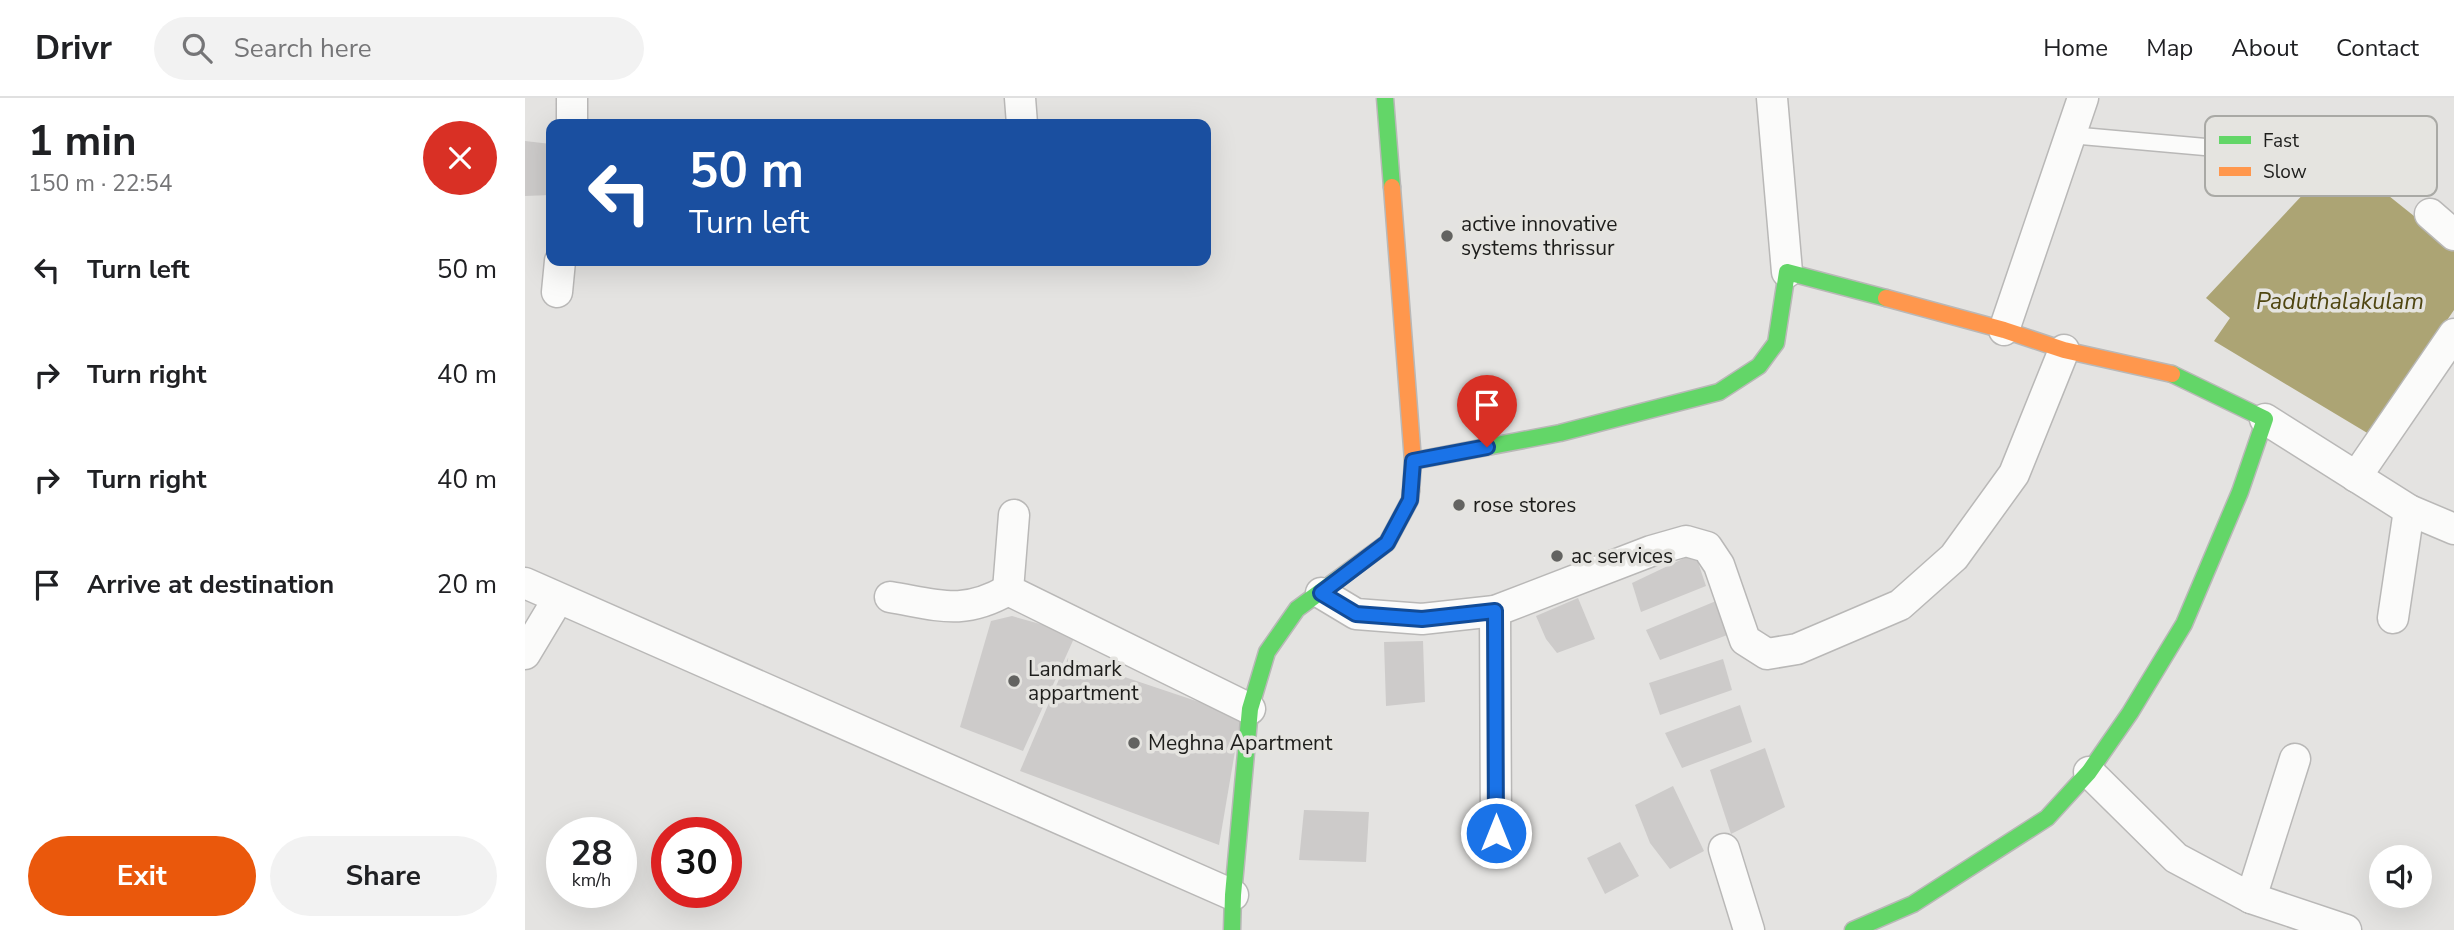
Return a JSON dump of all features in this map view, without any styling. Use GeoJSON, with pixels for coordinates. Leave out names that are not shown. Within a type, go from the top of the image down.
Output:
{"type":"FeatureCollection","features":[{"type":"Feature","properties":{"kind":"street"},"geometry":{"type":"LineString","coordinates":[[572,98],[572,119]]}},
{"type":"Feature","properties":{"kind":"street"},"geometry":{"type":"LineString","coordinates":[[1020,98],[1022,119]]}},
{"type":"Feature","properties":{"kind":"street"},"geometry":{"type":"LineString","coordinates":[[1232,930],[1250,709],[1267,652],[1297,609],[1387,543],[1410,500],[1413,461],[1385,98]]}},
{"type":"Feature","properties":{"kind":"street"},"geometry":{"type":"LineString","coordinates":[[1413,461],[1560,433],[1720,392],[1759,366],[1776,343],[1787,272],[1772,98]]}},
{"type":"Feature","properties":{"kind":"street"},"geometry":{"type":"LineString","coordinates":[[2004,330],[2083,98]]}},
{"type":"Feature","properties":{"kind":"street"},"geometry":{"type":"LineString","coordinates":[[2430,214],[2454,235]]}},
{"type":"Feature","properties":{"kind":"street"},"geometry":{"type":"LineString","coordinates":[[557,292],[559,266]]}},
{"type":"Feature","properties":{"kind":"street"},"geometry":{"type":"LineString","coordinates":[[1787,272],[2004,330],[2064,350],[2167,372],[2265,419],[2409,510],[2454,529]]}},
{"type":"Feature","properties":{"kind":"street"},"geometry":{"type":"LineString","coordinates":[[2356,477],[2454,334]]}},
{"type":"Feature","properties":{"kind":"street"},"geometry":{"type":"LineString","coordinates":[[1321,593],[1356,614],[1422,619],[1495,611],[1651,551],[1686,541],[1707,547],[1719,565],[1745,640],[1767,654],[1797,649],[1900,605],[1954,557],[2014,474],[2064,350]]}},
{"type":"Feature","properties":{"kind":"street"},"geometry":{"type":"LineString","coordinates":[[1853,930],[1913,904],[2047,818],[2089,772],[2130,713],[2184,624],[2240,492],[2265,419]]}},
{"type":"Feature","properties":{"kind":"street"},"geometry":{"type":"LineString","coordinates":[[2393,618],[2409,510]]}},
{"type":"Feature","properties":{"kind":"street"},"geometry":{"type":"LineString","coordinates":[[1008,590],[1014,515]]}},
{"type":"Feature","properties":{"kind":"street"},"geometry":{"type":"LineString","coordinates":[[525,583],[1233,895]]}},
{"type":"Feature","properties":{"kind":"street"},"geometry":{"type":"LineString","coordinates":[[1008,590],[1250,709]]}},
{"type":"Feature","properties":{"kind":"street"},"geometry":{"type":"LineString","coordinates":[[890,597],[958,608],[987,602],[1008,590]]}},
{"type":"Feature","properties":{"kind":"street"},"geometry":{"type":"LineString","coordinates":[[525,654],[558,599]]}},
{"type":"Feature","properties":{"kind":"street"},"geometry":{"type":"LineString","coordinates":[[1495,611],[1496,833]]}},
{"type":"Feature","properties":{"kind":"street"},"geometry":{"type":"LineString","coordinates":[[2251,898],[2295,759]]}},
{"type":"Feature","properties":{"kind":"street"},"geometry":{"type":"LineString","coordinates":[[2089,772],[2176,858],[2251,898],[2346,930]]}},
{"type":"Feature","properties":{"kind":"street"},"geometry":{"type":"LineString","coordinates":[[1724,849],[1749,930]]}},
{"type":"Feature","properties":{"kind":"lane"},"geometry":{"type":"LineString","coordinates":[[2070,135],[2205,147]]}},
{"type":"Feature","properties":{"kind":"water","name":"Paduthalakulam"},"geometry":{"type":"Polygon","coordinates":[[[2302,196],[2389,196],[2454,248],[2454,310],[2369,434],[2214,341],[2230,318],[2206,298],[2302,196]]]}},
{"type":"Feature","properties":{"kind":"building"},"geometry":{"type":"Polygon","coordinates":[[[525,141],[546,143],[546,195],[525,196],[525,141]]]}},
{"type":"Feature","properties":{"kind":"building"},"geometry":{"type":"Polygon","coordinates":[[[1695,553],[1706,586],[1641,612],[1632,583],[1695,553]]]}},
{"type":"Feature","properties":{"kind":"building"},"geometry":{"type":"Polygon","coordinates":[[[1578,598],[1595,639],[1557,653],[1546,639],[1536,616],[1578,598]]]}},
{"type":"Feature","properties":{"kind":"building"},"geometry":{"type":"Polygon","coordinates":[[[1716,601],[1730,634],[1660,660],[1646,630],[1716,601]]]}},
{"type":"Feature","properties":{"kind":"building","name":"Landmark appartment"},"geometry":{"type":"Polygon","coordinates":[[[1012,616],[1076,634],[1023,751],[960,727],[991,621],[1012,616]]]}},
{"type":"Feature","properties":{"kind":"building"},"geometry":{"type":"Polygon","coordinates":[[[1423,641],[1425,702],[1386,706],[1384,642],[1423,641]]]}},
{"type":"Feature","properties":{"kind":"building","name":"Meghna Apartment"},"geometry":{"type":"Polygon","coordinates":[[[1068,658],[1241,716],[1219,845],[1020,771],[1068,658]]]}},
{"type":"Feature","properties":{"kind":"building"},"geometry":{"type":"Polygon","coordinates":[[[1723,659],[1732,690],[1660,715],[1649,683],[1723,659]]]}},
{"type":"Feature","properties":{"kind":"building"},"geometry":{"type":"Polygon","coordinates":[[[1740,705],[1752,742],[1682,768],[1665,733],[1740,705]]]}},
{"type":"Feature","properties":{"kind":"building"},"geometry":{"type":"Polygon","coordinates":[[[1765,748],[1785,807],[1731,834],[1710,770],[1765,748]]]}},
{"type":"Feature","properties":{"kind":"building"},"geometry":{"type":"Polygon","coordinates":[[[1673,786],[1704,851],[1670,869],[1650,843],[1635,805],[1673,786]]]}},
{"type":"Feature","properties":{"kind":"building"},"geometry":{"type":"Polygon","coordinates":[[[1304,810],[1369,812],[1366,862],[1299,860],[1304,810]]]}},
{"type":"Feature","properties":{"kind":"building"},"geometry":{"type":"Polygon","coordinates":[[[1620,842],[1639,876],[1605,894],[1587,858],[1620,842]]]}},
{"type":"Feature","properties":{"kind":"traffic: fast"},"geometry":{"type":"LineString","coordinates":[[1385,98],[1392,187]]}},
{"type":"Feature","properties":{"kind":"traffic: fast"},"geometry":{"type":"LineString","coordinates":[[1413,461],[1560,433],[1719,392],[1759,366],[1776,343],[1787,272],[1886,298]]}},
{"type":"Feature","properties":{"kind":"traffic: fast"},"geometry":{"type":"LineString","coordinates":[[1853,930],[1913,904],[2047,818],[2089,772],[2130,713],[2184,624],[2240,492],[2265,419],[2172,374]]}},
{"type":"Feature","properties":{"kind":"traffic: fast"},"geometry":{"type":"LineString","coordinates":[[1232,930],[1250,709],[1267,652],[1297,609],[1387,543],[1410,500],[1411,491]]}},
{"type":"Feature","properties":{"kind":"traffic: slow"},"geometry":{"type":"LineString","coordinates":[[1392,187],[1413,461],[1411,491]]}},
{"type":"Feature","properties":{"kind":"traffic: slow"},"geometry":{"type":"LineString","coordinates":[[1886,298],[2004,330],[2064,350],[2172,374]]}},
{"type":"Feature","properties":{"kind":"place","name":"active innovative systems thrissur"},"geometry":{"type":"Point","coordinates":[1447,236]}},
{"type":"Feature","properties":{"kind":"place","name":"rose stores"},"geometry":{"type":"Point","coordinates":[1459,505]}},
{"type":"Feature","properties":{"kind":"place","name":"ac services"},"geometry":{"type":"Point","coordinates":[1557,556]}},
{"type":"Feature","properties":{"kind":"place","name":"Landmark appartment"},"geometry":{"type":"Point","coordinates":[1014,681]}},
{"type":"Feature","properties":{"kind":"place","name":"Meghna Apartment"},"geometry":{"type":"Point","coordinates":[1134,743]}},
{"type":"Feature","properties":{"kind":"route"},"geometry":{"type":"LineString","coordinates":[[1487,447],[1413,461],[1410,500],[1387,543],[1321,593],[1356,614],[1422,619],[1495,611],[1496,833]]}}]}
